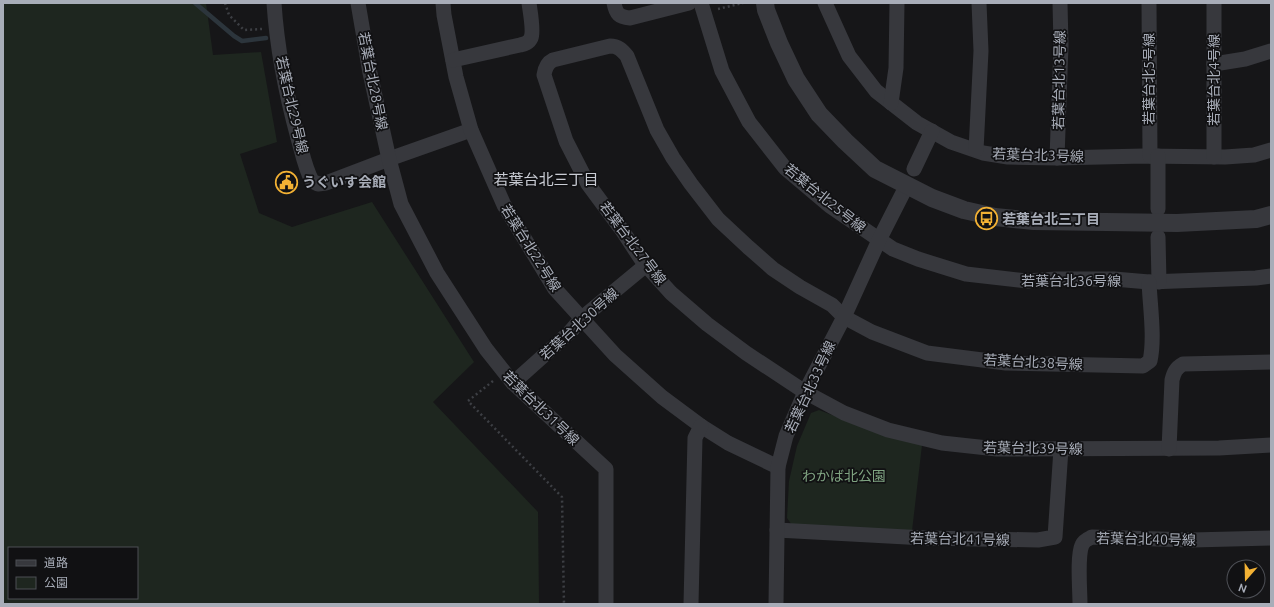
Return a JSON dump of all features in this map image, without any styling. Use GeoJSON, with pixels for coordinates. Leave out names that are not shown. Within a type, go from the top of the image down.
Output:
{"type":"FeatureCollection","features":[{"type":"Feature","properties":{"kind":"street","name":"若葉台北29号線"},"geometry":{"type":"LineString","coordinates":[[274,3],[276,29],[291,112],[307,170],[312,181],[318,184],[326,183],[471,130]]}},
{"type":"Feature","properties":{"kind":"street","name":"若葉台北28号線"},"geometry":{"type":"LineString","coordinates":[[358,3],[370,73],[389,159]]}},
{"type":"Feature","properties":{"kind":"street","name":"若葉台北22号線"},"geometry":{"type":"LineString","coordinates":[[443,3],[456,77],[471,130],[504,205],[555,289],[615,356],[662,397],[701,426],[728,443],[778,467]]}},
{"type":"Feature","properties":{"kind":"street"},"geometry":{"type":"LineString","coordinates":[[453,60],[528,42],[531,38],[532,32],[529,3]]}},
{"type":"Feature","properties":{"kind":"street"},"geometry":{"type":"LineString","coordinates":[[614,3],[618,15],[630,18],[689,3]]}},
{"type":"Feature","properties":{"kind":"street"},"geometry":{"type":"LineString","coordinates":[[766,3],[766,10],[778,43],[796,79],[819,114],[845,141],[876,169],[911,177],[932,198],[964,210],[995,217],[1034,221],[1177,223],[1256,219],[1271,215]]}},
{"type":"Feature","properties":{"kind":"street","name":"若葉台北3号線"},"geometry":{"type":"LineString","coordinates":[[825,3],[849,56],[876,91],[917,124],[952,142],[976,150],[1008,157],[1058,158],[1154,156],[1214,157],[1254,155],[1271,150]]}},
{"type":"Feature","properties":{"kind":"street"},"geometry":{"type":"LineString","coordinates":[[891,103],[896,68],[897,3]]}},
{"type":"Feature","properties":{"kind":"street"},"geometry":{"type":"LineString","coordinates":[[976,150],[981,51],[979,3]]}},
{"type":"Feature","properties":{"kind":"street","name":"若葉台北13号線"},"geometry":{"type":"LineString","coordinates":[[1058,158],[1061,44],[1060,3]]}},
{"type":"Feature","properties":{"kind":"street","name":"若葉台北5号線"},"geometry":{"type":"LineString","coordinates":[[1149,3],[1154,156],[1158,209]]}},
{"type":"Feature","properties":{"kind":"street","name":"若葉台北4号線"},"geometry":{"type":"LineString","coordinates":[[1214,3],[1214,157]]}},
{"type":"Feature","properties":{"kind":"street","name":"若葉台北25号線"},"geometry":{"type":"LineString","coordinates":[[702,7],[722,71],[749,122],[785,168],[830,206],[879,240]]}},
{"type":"Feature","properties":{"kind":"street","name":"若葉台北27号線"},"geometry":{"type":"LineString","coordinates":[[805,392],[746,353],[707,324],[671,293],[646,265],[588,184],[566,141],[544,75],[547,65],[553,60],[610,46],[615,46],[623,51],[627,56],[657,130],[673,158],[718,219],[774,269],[800,287],[832,305],[844,317]]}},
{"type":"Feature","properties":{"kind":"street"},"geometry":{"type":"LineString","coordinates":[[1214,64],[1239,60],[1271,51]]}},
{"type":"Feature","properties":{"kind":"street","name":"若葉台北33号線"},"geometry":{"type":"LineString","coordinates":[[776,604],[778,467],[786,436],[805,392],[844,317],[879,240],[911,177],[932,131]]}},
{"type":"Feature","properties":{"kind":"street","name":"若葉台北31号線"},"geometry":{"type":"LineString","coordinates":[[389,159],[401,204],[437,273],[486,349],[508,378],[606,469],[606,604]]}},
{"type":"Feature","properties":{"kind":"street"},"geometry":{"type":"LineString","coordinates":[[1154,282],[1158,237]]}},
{"type":"Feature","properties":{"kind":"street","name":"若葉台北36号線"},"geometry":{"type":"LineString","coordinates":[[879,240],[893,249],[918,259],[966,274],[1027,281],[1056,279],[1107,279],[1154,282],[1256,278],[1271,276]]}},
{"type":"Feature","properties":{"kind":"street","name":"若葉台北30号線"},"geometry":{"type":"LineString","coordinates":[[508,378],[570,332],[582,318],[646,265]]}},
{"type":"Feature","properties":{"kind":"street","name":"若葉台北38号線"},"geometry":{"type":"LineString","coordinates":[[844,317],[872,332],[927,353],[1006,363],[1143,366],[1150,361],[1151,355],[1151,320],[1154,282]]}},
{"type":"Feature","properties":{"kind":"street"},"geometry":{"type":"LineString","coordinates":[[1169,449],[1172,380],[1175,370],[1183,364],[1271,362]]}},
{"type":"Feature","properties":{"kind":"street","name":"若葉台北39号線"},"geometry":{"type":"LineString","coordinates":[[805,392],[844,413],[888,430],[942,443],[997,449],[1169,449],[1271,445]]}},
{"type":"Feature","properties":{"kind":"street"},"geometry":{"type":"LineString","coordinates":[[691,604],[695,438],[701,426]]}},
{"type":"Feature","properties":{"kind":"street","name":"若葉台北41号線"},"geometry":{"type":"LineString","coordinates":[[777,530],[925,538],[1038,540],[1055,537],[1061,448]]}},
{"type":"Feature","properties":{"kind":"street","name":"若葉台北40号線"},"geometry":{"type":"LineString","coordinates":[[1080,604],[1081,549],[1086,540],[1092,537],[1192,540],[1271,538]]}},
{"type":"Feature","properties":{"kind":"path"},"geometry":{"type":"LineString","coordinates":[[226,3],[229,15],[244,30],[276,29]]}},
{"type":"Feature","properties":{"kind":"path"},"geometry":{"type":"LineString","coordinates":[[702,7],[742,3]]}},
{"type":"Feature","properties":{"kind":"path"},"geometry":{"type":"LineString","coordinates":[[508,378],[468,401],[562,497],[564,604]]}},
{"type":"Feature","properties":{"kind":"green space"},"geometry":{"type":"Polygon","coordinates":[[[3,3],[206,3],[213,55],[261,52],[277,142],[240,154],[259,213],[292,227],[372,202],[474,362],[433,402],[538,512],[539,604],[3,604],[3,3]]]}},
{"type":"Feature","properties":{"kind":"green space","name":"わかば北公園"},"geometry":{"type":"Polygon","coordinates":[[[819,410],[876,432],[922,445],[912,531],[792,525],[787,518],[789,481],[797,446],[811,413],[819,410]]]}},
{"type":"Feature","properties":{"kind":"waterway"},"geometry":{"type":"LineString","coordinates":[[195,3],[242,41],[266,38]]}},
{"type":"Feature","properties":{"kind":"place","name":"うぐいす会館"},"geometry":{"type":"Point","coordinates":[286,182]}},
{"type":"Feature","properties":{"kind":"place","name":"若葉台北三丁目"},"geometry":{"type":"Point","coordinates":[986,219]}},
{"type":"Feature","properties":{"kind":"district","name":"若葉台北三丁目"},"geometry":{"type":"Point","coordinates":[546,179]}}]}
